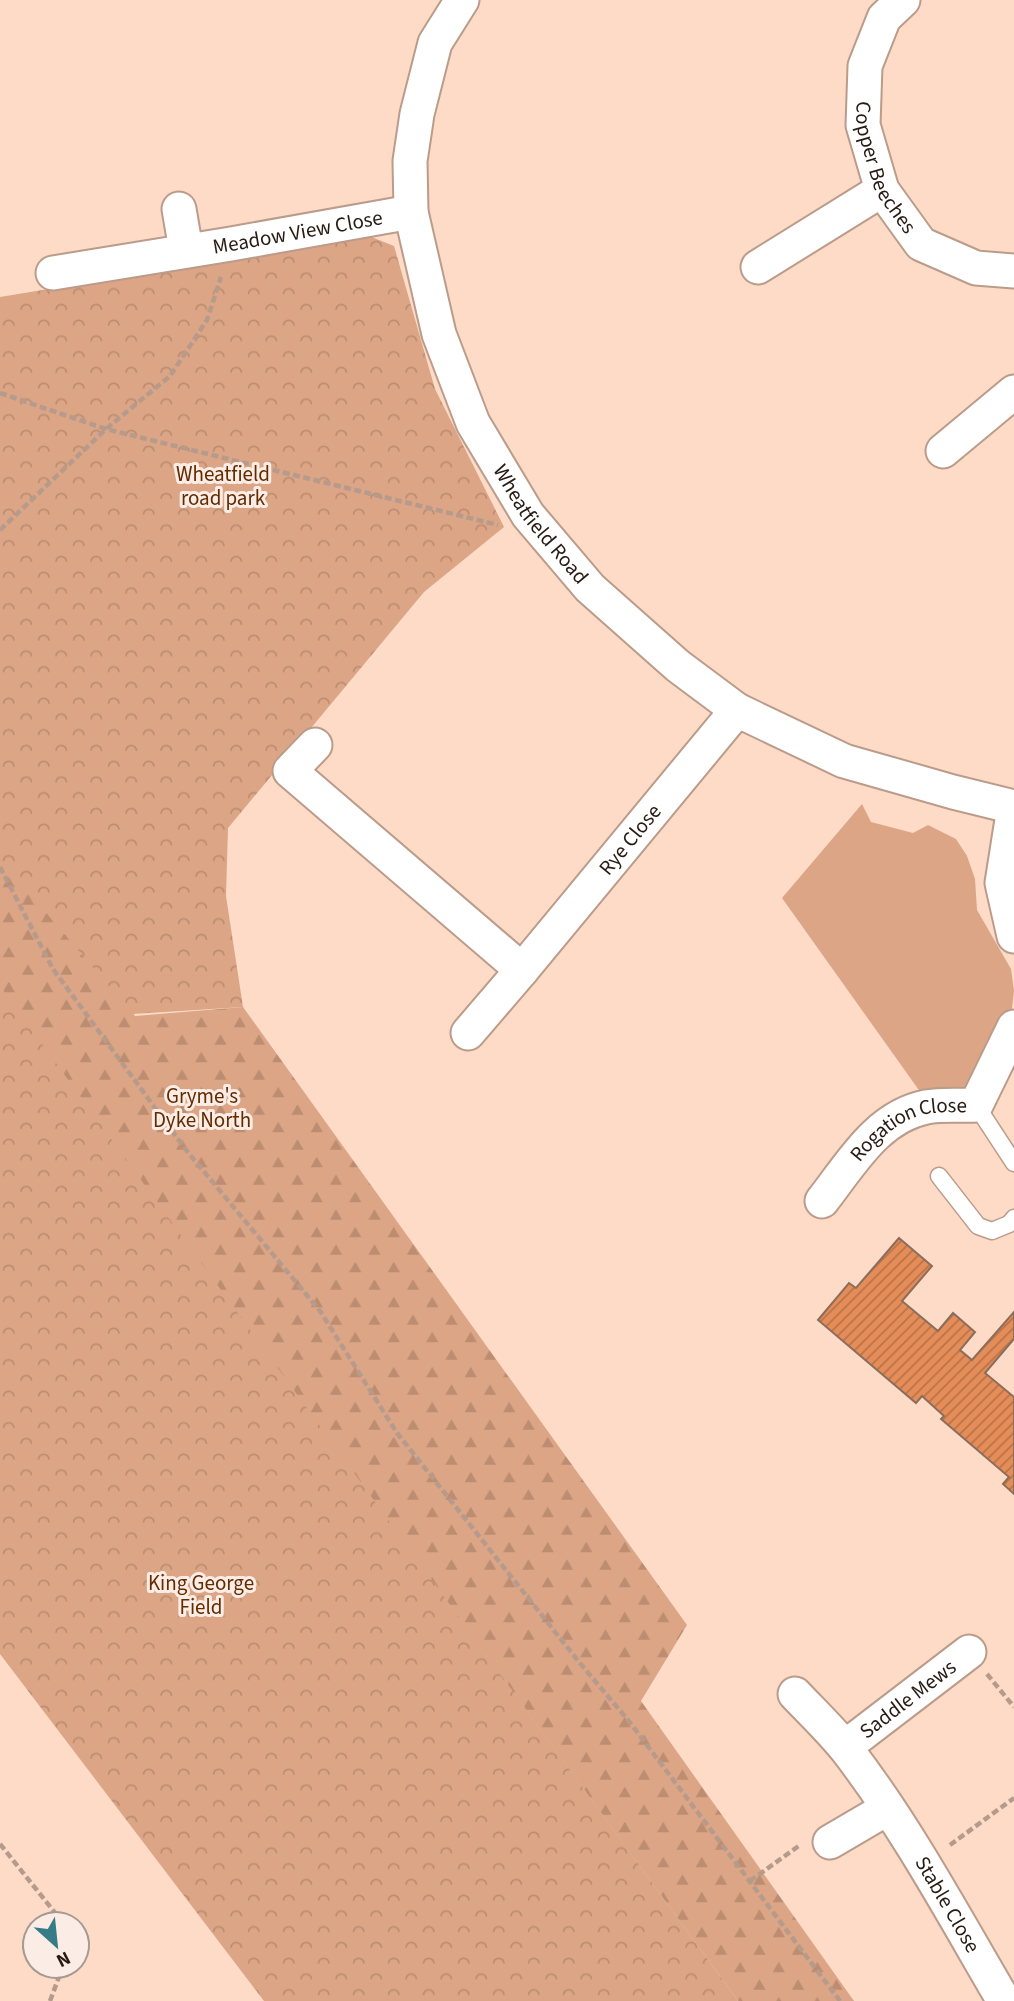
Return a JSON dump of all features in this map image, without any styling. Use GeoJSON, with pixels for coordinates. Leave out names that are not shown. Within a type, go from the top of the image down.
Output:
{"type":"FeatureCollection","features":[{"type":"Feature","properties":{"kind":"street","name":"Wheatfield Road"},"geometry":{"type":"LineString","coordinates":[[462,0],[435,43],[416,114],[410,162],[411,212],[439,334],[473,423],[528,515],[590,588],[678,666],[737,710],[845,761],[1014,807]]}},
{"type":"Feature","properties":{"kind":"street","name":"Copper Beeches"},"geometry":{"type":"LineString","coordinates":[[903,0],[884,18],[865,65],[863,125],[882,190],[920,244],[976,268],[1014,271]]}},
{"type":"Feature","properties":{"kind":"street"},"geometry":{"type":"LineString","coordinates":[[758,267],[882,190]]}},
{"type":"Feature","properties":{"kind":"street","name":"Meadow View Close"},"geometry":{"type":"LineString","coordinates":[[179,208],[186,250]]}},
{"type":"Feature","properties":{"kind":"street","name":"Meadow View Close"},"geometry":{"type":"LineString","coordinates":[[53,273],[411,212]]}},
{"type":"Feature","properties":{"kind":"street"},"geometry":{"type":"LineString","coordinates":[[943,451],[1014,392]]}},
{"type":"Feature","properties":{"kind":"street","name":"Rye Close"},"geometry":{"type":"LineString","coordinates":[[468,1033],[737,710]]}},
{"type":"Feature","properties":{"kind":"street"},"geometry":{"type":"LineString","coordinates":[[315,745],[290,771],[522,970]]}},
{"type":"Feature","properties":{"kind":"street"},"geometry":{"type":"LineString","coordinates":[[1014,807],[1002,883],[1014,936]]}},
{"type":"Feature","properties":{"kind":"street","name":"Rogation Close"},"geometry":{"type":"LineString","coordinates":[[822,1201],[873,1136],[898,1117],[928,1107],[976,1105],[1014,1027]]}},
{"type":"Feature","properties":{"kind":"street","name":"Saddle Mews"},"geometry":{"type":"LineString","coordinates":[[845,1747],[969,1652]]}},
{"type":"Feature","properties":{"kind":"street","name":"Stable Close"},"geometry":{"type":"LineString","coordinates":[[795,1694],[845,1747],[888,1808],[925,1863],[1004,2001]]}},
{"type":"Feature","properties":{"kind":"street"},"geometry":{"type":"LineString","coordinates":[[830,1842],[888,1808]]}},
{"type":"Feature","properties":{"kind":"street"},"geometry":{"type":"LineString","coordinates":[[1004,2001],[1014,1994]]}},
{"type":"Feature","properties":{"kind":"lane"},"geometry":{"type":"LineString","coordinates":[[976,1105],[1014,1163]]}},
{"type":"Feature","properties":{"kind":"lane"},"geometry":{"type":"LineString","coordinates":[[939,1176],[978,1227],[992,1231],[1009,1224],[1014,1218]]}},
{"type":"Feature","properties":{"kind":"path"},"geometry":{"type":"LineString","coordinates":[[0,530],[106,429],[170,376],[207,320],[231,244]]}},
{"type":"Feature","properties":{"kind":"path"},"geometry":{"type":"LineString","coordinates":[[0,393],[106,429],[503,527],[528,515]]}},
{"type":"Feature","properties":{"kind":"path"},"geometry":{"type":"LineString","coordinates":[[0,867],[53,969],[186,1150],[320,1311],[397,1433],[628,1720],[840,2001]]}},
{"type":"Feature","properties":{"kind":"path"},"geometry":{"type":"LineString","coordinates":[[969,1652],[1014,1707]]}},
{"type":"Feature","properties":{"kind":"path"},"geometry":{"type":"LineString","coordinates":[[925,1863],[1014,1798]]}},
{"type":"Feature","properties":{"kind":"path"},"geometry":{"type":"LineString","coordinates":[[750,1881],[811,1837],[830,1842]]}},
{"type":"Feature","properties":{"kind":"path"},"geometry":{"type":"LineString","coordinates":[[0,1844],[53,1910]]}},
{"type":"Feature","properties":{"kind":"path"},"geometry":{"type":"LineString","coordinates":[[50,2001],[58,1980]]}},
{"type":"Feature","properties":{"kind":"green space","name":"Wheatfield road park"},"geometry":{"type":"Polygon","coordinates":[[[369,236],[394,246],[435,389],[504,527],[424,592],[228,828],[226,896],[243,1007],[133,1014],[0,859],[0,297],[369,236]]]}},
{"type":"Feature","properties":{"kind":"green space"},"geometry":{"type":"Polygon","coordinates":[[[862,804],[871,822],[913,833],[928,825],[956,839],[967,856],[975,879],[977,910],[1011,969],[1014,991],[1012,1008],[977,1075],[965,1089],[953,1095],[921,1093],[782,898],[862,804]]]}},
{"type":"Feature","properties":{"kind":"green space","name":"Gryme's Dyke North"},"geometry":{"type":"Polygon","coordinates":[[[0,814],[135,1016],[243,1007],[687,1625],[641,1701],[854,2001],[738,2001],[0,988],[0,814]]]}},
{"type":"Feature","properties":{"kind":"green space","name":"King George Field"},"geometry":{"type":"Polygon","coordinates":[[[0,986],[738,2001],[264,2001],[0,1654],[0,986]]]}},
{"type":"Feature","properties":{"kind":"building"},"geometry":{"type":"Polygon","coordinates":[[[899,1238],[932,1266],[902,1301],[938,1331],[953,1313],[975,1332],[960,1350],[972,1360],[1014,1312],[1014,1339],[985,1373],[1014,1397],[1014,1494],[1003,1484],[1009,1477],[941,1419],[944,1416],[922,1396],[916,1403],[818,1320],[849,1283],[856,1288],[899,1238]]]}}]}
